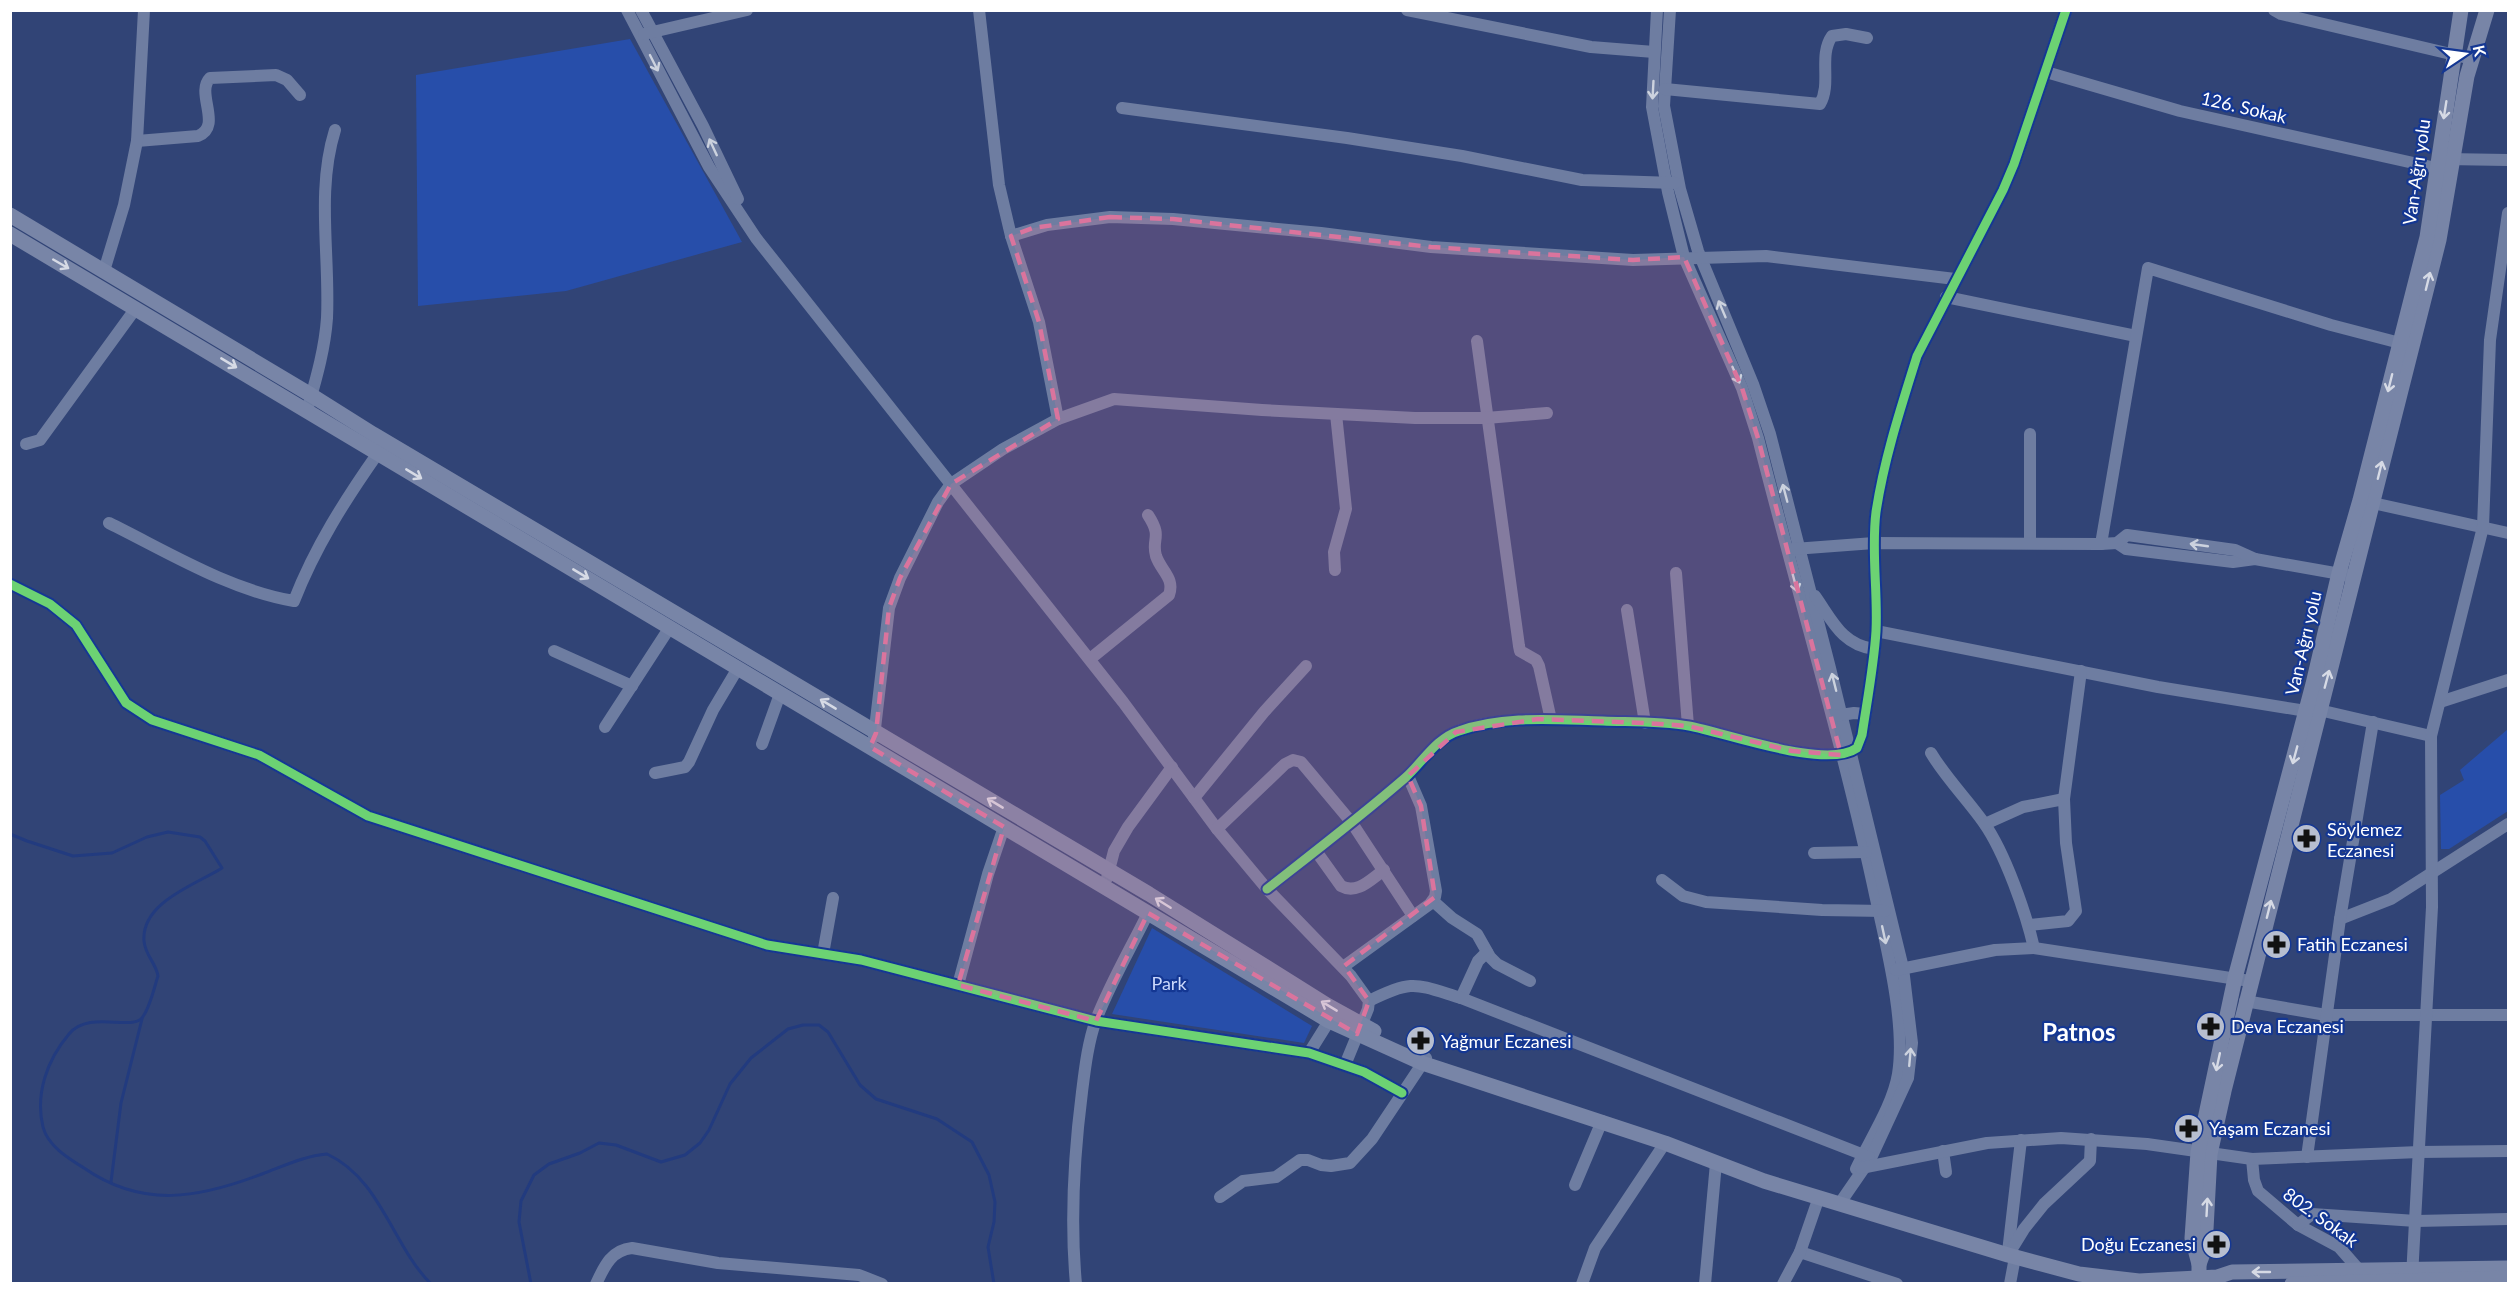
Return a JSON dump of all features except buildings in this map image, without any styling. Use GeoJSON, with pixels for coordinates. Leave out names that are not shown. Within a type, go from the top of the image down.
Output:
{"type":"FeatureCollection","features":[{"type":"Feature","properties":{"kind":"main road","name":"Van-Ağrı yolu"},"geometry":{"type":"LineString","coordinates":[[2199,1275],[2192,1238],[2204,1153],[2243,980],[2366,502],[2400,343],[2427,237],[2442,162],[2461,10]]}},
{"type":"Feature","properties":{"kind":"main road"},"geometry":{"type":"LineString","coordinates":[[2366,502],[2439,240],[2442,162],[2487,10]]}},
{"type":"Feature","properties":{"kind":"main road"},"geometry":{"type":"LineString","coordinates":[[10,215],[311,395],[873,740],[1004,827],[1329,1021],[1360,1029]]}},
{"type":"Feature","properties":{"kind":"main road"},"geometry":{"type":"LineString","coordinates":[[10,234],[780,693],[873,740],[1110,871],[1360,1029],[1454,1074],[1602,1121],[1764,1181],[2011,1256],[2079,1274],[2129,1280],[2199,1275],[2217,1276],[2232,1272],[2332,1279],[2360,1271],[2458,1281],[2508,1278]]}},
{"type":"Feature","properties":{"kind":"main road"},"geometry":{"type":"LineString","coordinates":[[2204,1153],[2245,1001],[2243,980]]}},
{"type":"Feature","properties":{"kind":"main road"},"geometry":{"type":"LineString","coordinates":[[2292,1284],[2332,1279],[2508,1268]]}},
{"type":"Feature","properties":{"kind":"main road"},"geometry":{"type":"LineString","coordinates":[[2217,1276],[2232,1284]]}},
{"type":"Feature","properties":{"kind":"street"},"geometry":{"type":"LineString","coordinates":[[104,271],[124,205],[137,141],[144,10]]}},
{"type":"Feature","properties":{"kind":"street"},"geometry":{"type":"LineString","coordinates":[[627,10],[646,33],[703,126],[756,238],[1090,660],[1217,829],[1267,889],[1343,967],[1369,1001]]}},
{"type":"Feature","properties":{"kind":"street"},"geometry":{"type":"LineString","coordinates":[[640,10],[646,33]]}},
{"type":"Feature","properties":{"kind":"street"},"geometry":{"type":"LineString","coordinates":[[646,33],[747,10]]}},
{"type":"Feature","properties":{"kind":"street"},"geometry":{"type":"LineString","coordinates":[[978,10],[999,185],[1011,236],[1039,322],[1058,419]]}},
{"type":"Feature","properties":{"kind":"street"},"geometry":{"type":"LineString","coordinates":[[1407,10],[1591,46],[1654,52]]}},
{"type":"Feature","properties":{"kind":"street"},"geometry":{"type":"LineString","coordinates":[[1658,10],[1652,107],[1673,183],[1700,256],[1753,384],[1770,434],[1810,591],[1836,715]]}},
{"type":"Feature","properties":{"kind":"street"},"geometry":{"type":"LineString","coordinates":[[1670,10],[1664,106],[1684,257],[1742,388],[1758,438],[1786,550],[1846,753],[1884,911],[1912,1043],[1908,1078],[1840,1203]]}},
{"type":"Feature","properties":{"kind":"street"},"geometry":{"type":"LineString","coordinates":[[1267,889],[1352,823],[1408,776],[1442,741],[1456,732],[1502,722],[1551,720],[1645,723],[1688,726],[1792,751],[1846,753],[1857,748],[1862,735],[1876,631],[1874,543],[1876,512],[1908,385],[1917,357],[1946,297],[2003,190],[2066,10]]}},
{"type":"Feature","properties":{"kind":"street"},"geometry":{"type":"LineString","coordinates":[[2274,10],[2281,14],[2472,59]]}},
{"type":"Feature","properties":{"kind":"street"},"geometry":{"type":"LineString","coordinates":[[1665,89],[1820,104],[1825,92],[1826,50],[1832,36],[1846,34],[1867,38]]}},
{"type":"Feature","properties":{"kind":"street","name":"126. Sokak"},"geometry":{"type":"LineString","coordinates":[[2046,72],[2180,111],[2442,162],[2508,160]]}},
{"type":"Feature","properties":{"kind":"street"},"geometry":{"type":"LineString","coordinates":[[137,141],[204,134],[209,125],[206,85],[210,78],[276,75],[287,80],[300,95]]}},
{"type":"Feature","properties":{"kind":"street"},"geometry":{"type":"LineString","coordinates":[[1122,108],[1462,156],[1582,180],[1673,183]]}},
{"type":"Feature","properties":{"kind":"street"},"geometry":{"type":"LineString","coordinates":[[307,410],[321,360],[327,319],[325,177],[334,130]]}},
{"type":"Feature","properties":{"kind":"street"},"geometry":{"type":"LineString","coordinates":[[2412,1275],[2427,1014],[2432,872],[2431,736],[2483,527],[2490,340],[2508,213]]}},
{"type":"Feature","properties":{"kind":"street"},"geometry":{"type":"LineString","coordinates":[[1011,236],[1047,225],[1110,217],[1173,219],[1321,233],[1431,248],[1633,260],[1700,256],[1766,256],[1955,279]]}},
{"type":"Feature","properties":{"kind":"street"},"geometry":{"type":"LineString","coordinates":[[2101,544],[2148,268],[2331,325],[2400,343]]}},
{"type":"Feature","properties":{"kind":"street"},"geometry":{"type":"LineString","coordinates":[[1946,297],[2136,336]]}},
{"type":"Feature","properties":{"kind":"street"},"geometry":{"type":"LineString","coordinates":[[26,444],[40,440],[136,308]]}},
{"type":"Feature","properties":{"kind":"street"},"geometry":{"type":"LineString","coordinates":[[1477,341],[1519,646],[1520,651],[1536,660],[1539,666],[1551,720]]}},
{"type":"Feature","properties":{"kind":"street"},"geometry":{"type":"LineString","coordinates":[[873,740],[889,608],[900,578],[938,502],[951,484],[1003,449],[1058,419],[1114,399],[1336,414],[1486,418],[1547,412]]}},
{"type":"Feature","properties":{"kind":"street"},"geometry":{"type":"LineString","coordinates":[[1335,570],[1334,552],[1346,509],[1336,414]]}},
{"type":"Feature","properties":{"kind":"street"},"geometry":{"type":"LineString","coordinates":[[2030,434],[2030,543]]}},
{"type":"Feature","properties":{"kind":"street"},"geometry":{"type":"LineString","coordinates":[[109,523],[242,588],[294,601],[304,576],[342,504],[378,453]]}},
{"type":"Feature","properties":{"kind":"street"},"geometry":{"type":"LineString","coordinates":[[2366,502],[2508,533]]}},
{"type":"Feature","properties":{"kind":"street"},"geometry":{"type":"LineString","coordinates":[[1090,660],[1169,595],[1171,581],[1157,558],[1158,533],[1148,515]]}},
{"type":"Feature","properties":{"kind":"street"},"geometry":{"type":"LineString","coordinates":[[1786,550],[1874,543],[2117,543],[2126,549],[2233,561],[2255,559],[2347,575]]}},
{"type":"Feature","properties":{"kind":"street"},"geometry":{"type":"LineString","coordinates":[[1676,573],[1688,726]]}},
{"type":"Feature","properties":{"kind":"street"},"geometry":{"type":"LineString","coordinates":[[10,584],[64,614],[76,625],[126,703],[152,720],[259,754],[368,816],[767,945],[861,960],[1096,1021],[1309,1053],[1345,1065],[1402,1093]]}},
{"type":"Feature","properties":{"kind":"street"},"geometry":{"type":"LineString","coordinates":[[1810,591],[1846,638],[1860,647],[1874,649]]}},
{"type":"Feature","properties":{"kind":"street"},"geometry":{"type":"LineString","coordinates":[[1627,610],[1645,723]]}},
{"type":"Feature","properties":{"kind":"street"},"geometry":{"type":"LineString","coordinates":[[605,727],[670,627]]}},
{"type":"Feature","properties":{"kind":"street"},"geometry":{"type":"LineString","coordinates":[[1876,631],[2081,671],[2373,722],[2431,736]]}},
{"type":"Feature","properties":{"kind":"street"},"geometry":{"type":"LineString","coordinates":[[554,651],[632,686]]}},
{"type":"Feature","properties":{"kind":"street"},"geometry":{"type":"LineString","coordinates":[[1194,798],[1264,712],[1306,666]]}},
{"type":"Feature","properties":{"kind":"street"},"geometry":{"type":"LineString","coordinates":[[655,773],[685,767],[713,710],[738,668]]}},
{"type":"Feature","properties":{"kind":"street"},"geometry":{"type":"LineString","coordinates":[[2029,925],[2068,921],[2075,915],[2073,879],[2064,825],[2064,799],[2065,774],[2081,671]]}},
{"type":"Feature","properties":{"kind":"street"},"geometry":{"type":"LineString","coordinates":[[2440,702],[2508,680]]}},
{"type":"Feature","properties":{"kind":"street"},"geometry":{"type":"LineString","coordinates":[[762,744],[780,693]]}},
{"type":"Feature","properties":{"kind":"street"},"geometry":{"type":"LineString","coordinates":[[1836,715],[1865,714]]}},
{"type":"Feature","properties":{"kind":"street"},"geometry":{"type":"LineString","coordinates":[[2307,1157],[2340,919],[2373,722]]}},
{"type":"Feature","properties":{"kind":"street"},"geometry":{"type":"LineString","coordinates":[[1846,753],[1866,852],[1884,911]]}},
{"type":"Feature","properties":{"kind":"street"},"geometry":{"type":"LineString","coordinates":[[1931,753],[1994,838],[2029,925],[2034,948]]}},
{"type":"Feature","properties":{"kind":"street"},"geometry":{"type":"LineString","coordinates":[[1217,829],[1285,764],[1293,760],[1304,764],[1352,823],[1413,916]]}},
{"type":"Feature","properties":{"kind":"street"},"geometry":{"type":"LineString","coordinates":[[1104,887],[1114,851],[1128,827],[1172,767]]}},
{"type":"Feature","properties":{"kind":"street"},"geometry":{"type":"LineString","coordinates":[[1343,967],[1433,901],[1436,891],[1421,806],[1408,776]]}},
{"type":"Feature","properties":{"kind":"street"},"geometry":{"type":"LineString","coordinates":[[1985,824],[2023,807],[2064,799]]}},
{"type":"Feature","properties":{"kind":"street"},"geometry":{"type":"LineString","coordinates":[[2340,919],[2391,899],[2508,824]]}},
{"type":"Feature","properties":{"kind":"street"},"geometry":{"type":"LineString","coordinates":[[958,985],[988,874],[1004,827]]}},
{"type":"Feature","properties":{"kind":"street"},"geometry":{"type":"LineString","coordinates":[[1316,851],[1341,886],[1347,889],[1359,887],[1384,870]]}},
{"type":"Feature","properties":{"kind":"street"},"geometry":{"type":"LineString","coordinates":[[1814,853],[1866,852]]}},
{"type":"Feature","properties":{"kind":"street"},"geometry":{"type":"LineString","coordinates":[[1662,880],[1683,896],[1706,902],[1884,911]]}},
{"type":"Feature","properties":{"kind":"street"},"geometry":{"type":"LineString","coordinates":[[823,954],[833,898]]}},
{"type":"Feature","properties":{"kind":"street"},"geometry":{"type":"LineString","coordinates":[[1433,901],[1452,918],[1477,934],[1486,952],[1497,964],[1530,981]]}},
{"type":"Feature","properties":{"kind":"street"},"geometry":{"type":"LineString","coordinates":[[1076,1284],[1073,1202],[1078,1120],[1086,1063],[1096,1021],[1148,913]]}},
{"type":"Feature","properties":{"kind":"street"},"geometry":{"type":"LineString","coordinates":[[1897,969],[1995,950],[2034,948],[2243,980]]}},
{"type":"Feature","properties":{"kind":"street"},"geometry":{"type":"LineString","coordinates":[[1461,998],[1478,961],[1486,952]]}},
{"type":"Feature","properties":{"kind":"street"},"geometry":{"type":"LineString","coordinates":[[1345,1065],[1369,1001],[1407,985],[1420,986],[1461,998],[1863,1163],[2021,1140],[2091,1139],[2252,1158],[2508,1151]]}},
{"type":"Feature","properties":{"kind":"street"},"geometry":{"type":"LineString","coordinates":[[2245,1001],[2326,1015],[2508,1015]]}},
{"type":"Feature","properties":{"kind":"street"},"geometry":{"type":"LineString","coordinates":[[1309,1053],[1329,1021]]}},
{"type":"Feature","properties":{"kind":"street"},"geometry":{"type":"LineString","coordinates":[[1220,1197],[1244,1181],[1276,1177],[1300,1160],[1331,1166],[1350,1163],[1372,1139],[1424,1060]]}},
{"type":"Feature","properties":{"kind":"street"},"geometry":{"type":"LineString","coordinates":[[1575,1185],[1602,1121]]}},
{"type":"Feature","properties":{"kind":"street"},"geometry":{"type":"LineString","coordinates":[[2011,1256],[2024,1229],[2044,1204],[2090,1161],[2091,1139]]}},
{"type":"Feature","properties":{"kind":"street"},"geometry":{"type":"LineString","coordinates":[[2010,1284],[2021,1140]]}},
{"type":"Feature","properties":{"kind":"street"},"geometry":{"type":"LineString","coordinates":[[1581,1284],[1595,1248],[1665,1143]]}},
{"type":"Feature","properties":{"kind":"street"},"geometry":{"type":"LineString","coordinates":[[1943,1151],[1946,1172]]}},
{"type":"Feature","properties":{"kind":"street","name":"802. Sokak"},"geometry":{"type":"LineString","coordinates":[[2252,1158],[2256,1188],[2298,1225],[2339,1247],[2360,1271]]}},
{"type":"Feature","properties":{"kind":"street"},"geometry":{"type":"LineString","coordinates":[[1705,1284],[1716,1163]]}},
{"type":"Feature","properties":{"kind":"street"},"geometry":{"type":"LineString","coordinates":[[1783,1284],[1800,1252],[1819,1197]]}},
{"type":"Feature","properties":{"kind":"street"},"geometry":{"type":"LineString","coordinates":[[2298,1225],[2312,1214],[2416,1221],[2508,1219]]}},
{"type":"Feature","properties":{"kind":"street"},"geometry":{"type":"LineString","coordinates":[[596,1284],[612,1255],[622,1249],[632,1248],[740,1265],[859,1275],[882,1284]]}},
{"type":"Feature","properties":{"kind":"street"},"geometry":{"type":"LineString","coordinates":[[1800,1252],[1897,1284]]}},
{"type":"Feature","properties":{"kind":"highlighted area"},"geometry":{"type":"Polygon","coordinates":[[[1110,217],[1173,219],[1431,247],[1633,260],[1684,257],[1742,388],[1758,438],[1841,755],[1792,751],[1688,726],[1645,723],[1538,719],[1456,732],[1408,776],[1421,806],[1435,897],[1344,966],[1369,1001],[1357,1034],[1148,913],[1096,1021],[958,985],[1004,827],[870,747],[876,733],[889,608],[900,578],[951,484],[1058,419],[1039,322],[1011,236],[1033,228],[1110,217]]]}},
{"type":"Feature","properties":{"kind":"green space"},"geometry":{"type":"Polygon","coordinates":[[[630,39],[742,242],[566,291],[418,306],[416,75],[630,39]]]}},
{"type":"Feature","properties":{"kind":"green space"},"geometry":{"type":"Polygon","coordinates":[[[2508,729],[2508,811],[2449,849],[2441,849],[2440,795],[2464,780],[2460,770],[2508,729]]]}},
{"type":"Feature","properties":{"kind":"green space","name":"Park"},"geometry":{"type":"Polygon","coordinates":[[[1152,928],[1312,1026],[1304,1043],[1112,1014],[1152,928]]]}},
{"type":"Feature","properties":{"kind":"waterway"},"geometry":{"type":"LineString","coordinates":[[10,834],[73,856],[112,853],[147,837],[168,832],[200,837],[222,868],[172,896],[151,915],[145,927],[144,941],[146,951],[158,976],[150,1003],[142,1018],[128,1023],[87,1023],[77,1027],[61,1044],[49,1066],[41,1102],[43,1127],[54,1146],[106,1181],[128,1190],[172,1195],[216,1189],[302,1159],[327,1154],[345,1165],[361,1179],[385,1214],[406,1251],[431,1284]]}},
{"type":"Feature","properties":{"kind":"waterway"},"geometry":{"type":"LineString","coordinates":[[111,1182],[121,1103],[142,1019]]}},
{"type":"Feature","properties":{"kind":"waterway"},"geometry":{"type":"LineString","coordinates":[[531,1284],[519,1222],[521,1201],[534,1175],[549,1164],[580,1153],[599,1143],[616,1145],[661,1162],[685,1155],[700,1143],[709,1130],[730,1084],[751,1058],[788,1029],[803,1025],[819,1025],[828,1032],[860,1085],[876,1099],[937,1119],[972,1142],[989,1175],[995,1202],[994,1222],[988,1247],[994,1284]]}},
{"type":"Feature","properties":{"kind":"waterway"},"geometry":{"type":"LineString","coordinates":[[1135,1284],[1143,1284]]}},
{"type":"Feature","properties":{"kind":"cycle path"},"geometry":{"type":"LineString","coordinates":[[1267,889],[1388,792],[1443,739],[1476,726],[1530,720],[1657,722],[1689,726],[1800,753],[1842,754],[1857,748],[1862,735],[1875,644],[1876,512],[1894,433],[1917,356],[2003,190],[2014,164],[2066,10]]}},
{"type":"Feature","properties":{"kind":"cycle path"},"geometry":{"type":"LineString","coordinates":[[10,584],[50,604],[76,625],[126,703],[152,720],[259,755],[368,816],[767,945],[861,960],[1096,1021],[1309,1053],[1364,1072],[1402,1093]]}},
{"type":"Feature","properties":{"kind":"place","name":"Söylemez Eczanesi"},"geometry":{"type":"Point","coordinates":[2306,839]}},
{"type":"Feature","properties":{"kind":"place","name":"Fatih Eczanesi"},"geometry":{"type":"Point","coordinates":[2276,944]}},
{"type":"Feature","properties":{"kind":"place","name":"Deva Eczanesi"},"geometry":{"type":"Point","coordinates":[2210,1026]}},
{"type":"Feature","properties":{"kind":"place","name":"Yağmur Eczanesi"},"geometry":{"type":"Point","coordinates":[1420,1041]}},
{"type":"Feature","properties":{"kind":"place","name":"Yaşam Eczanesi"},"geometry":{"type":"Point","coordinates":[2188,1128]}},
{"type":"Feature","properties":{"kind":"place","name":"Doğu Eczanesi"},"geometry":{"type":"Point","coordinates":[2217,1244]}},
{"type":"Feature","properties":{"kind":"district","name":"Patnos"},"geometry":{"type":"Point","coordinates":[2079,1031]}}]}
